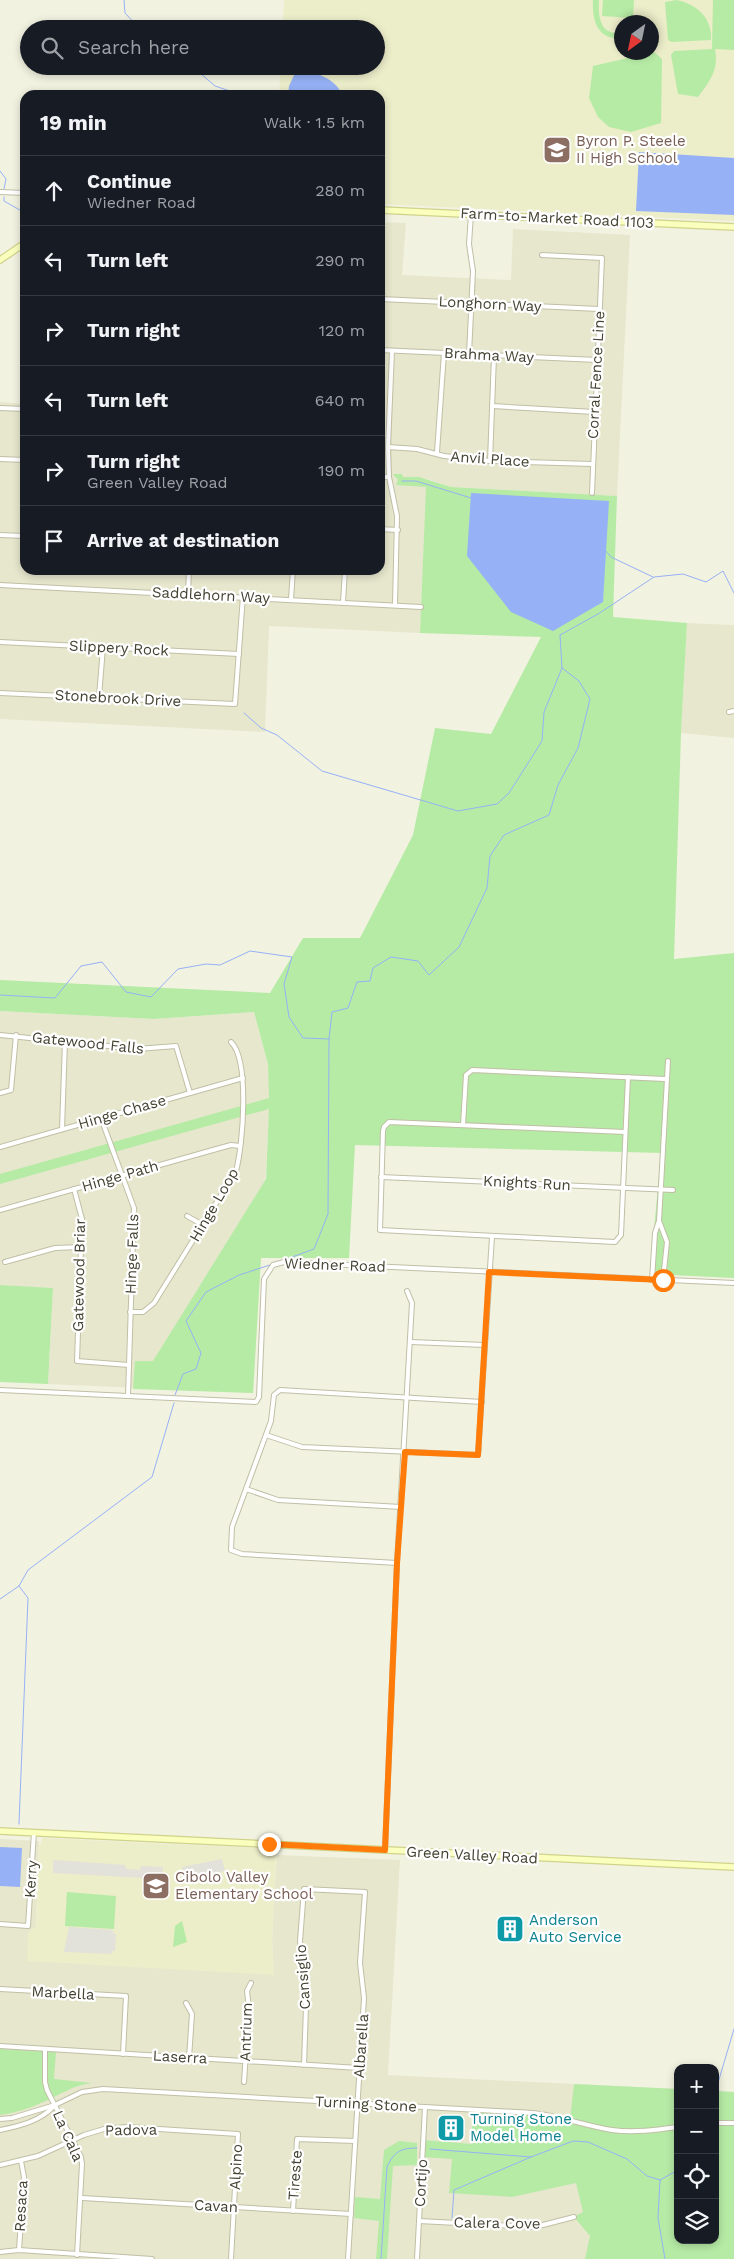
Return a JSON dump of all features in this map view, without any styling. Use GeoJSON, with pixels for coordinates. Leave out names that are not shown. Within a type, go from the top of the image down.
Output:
{"type":"FeatureCollection","features":[{"type":"Feature","properties":{"kind":"street"},"geometry":{"type":"LineString","coordinates":[[0,192],[20,193]]}},
{"type":"Feature","properties":{"kind":"street","name":"Farm-to-Market Road 1103"},"geometry":{"type":"LineString","coordinates":[[385,210],[734,227]]}},
{"type":"Feature","properties":{"kind":"street"},"geometry":{"type":"LineString","coordinates":[[469,354],[473,271],[469,244],[471,214]]}},
{"type":"Feature","properties":{"kind":"street"},"geometry":{"type":"LineString","coordinates":[[0,260],[20,246]]}},
{"type":"Feature","properties":{"kind":"street","name":"Corral Fence Line"},"geometry":{"type":"LineString","coordinates":[[542,254],[602,258],[592,493]]}},
{"type":"Feature","properties":{"kind":"street","name":"Longhorn Way"},"geometry":{"type":"LineString","coordinates":[[385,299],[599,309]]}},
{"type":"Feature","properties":{"kind":"street","name":"Brahma Way"},"geometry":{"type":"LineString","coordinates":[[385,350],[597,360]]}},
{"type":"Feature","properties":{"kind":"street"},"geometry":{"type":"LineString","coordinates":[[392,351],[388,477],[397,516],[398,530],[394,605]]}},
{"type":"Feature","properties":{"kind":"street"},"geometry":{"type":"LineString","coordinates":[[437,452],[444,353]]}},
{"type":"Feature","properties":{"kind":"street"},"geometry":{"type":"LineString","coordinates":[[490,461],[494,356]]}},
{"type":"Feature","properties":{"kind":"street"},"geometry":{"type":"LineString","coordinates":[[492,406],[594,412]]}},
{"type":"Feature","properties":{"kind":"street"},"geometry":{"type":"LineString","coordinates":[[0,408],[20,409]]}},
{"type":"Feature","properties":{"kind":"street","name":"Anvil Place"},"geometry":{"type":"LineString","coordinates":[[388,447],[417,449],[437,452],[451,457],[490,461],[592,464]]}},
{"type":"Feature","properties":{"kind":"street"},"geometry":{"type":"LineString","coordinates":[[0,459],[20,460]]}},
{"type":"Feature","properties":{"kind":"street"},"geometry":{"type":"LineString","coordinates":[[385,529],[398,530]]}},
{"type":"Feature","properties":{"kind":"street"},"geometry":{"type":"LineString","coordinates":[[0,535],[20,536]]}},
{"type":"Feature","properties":{"kind":"street"},"geometry":{"type":"LineString","coordinates":[[188,594],[189,575]]}},
{"type":"Feature","properties":{"kind":"street"},"geometry":{"type":"LineString","coordinates":[[291,599],[293,575]]}},
{"type":"Feature","properties":{"kind":"street"},"geometry":{"type":"LineString","coordinates":[[343,602],[345,575]]}},
{"type":"Feature","properties":{"kind":"street","name":"Saddlehorn Way"},"geometry":{"type":"LineString","coordinates":[[0,585],[244,596],[421,607]]}},
{"type":"Feature","properties":{"kind":"street"},"geometry":{"type":"LineString","coordinates":[[239,654],[244,596]]}},
{"type":"Feature","properties":{"kind":"street","name":"Slippery Rock"},"geometry":{"type":"LineString","coordinates":[[0,642],[239,654]]}},
{"type":"Feature","properties":{"kind":"street"},"geometry":{"type":"LineString","coordinates":[[99,697],[103,647]]}},
{"type":"Feature","properties":{"kind":"street","name":"Stonebrook Drive"},"geometry":{"type":"LineString","coordinates":[[0,693],[235,704],[239,654]]}},
{"type":"Feature","properties":{"kind":"street","name":"Gatewood Falls"},"geometry":{"type":"LineString","coordinates":[[0,1035],[16,1035],[137,1049],[176,1046],[190,1093]]}},
{"type":"Feature","properties":{"kind":"street"},"geometry":{"type":"LineString","coordinates":[[0,1093],[11,1090],[16,1035]]}},
{"type":"Feature","properties":{"kind":"street"},"geometry":{"type":"LineString","coordinates":[[62,1129],[65,1041]]}},
{"type":"Feature","properties":{"kind":"street","name":"Hinge Loop"},"geometry":{"type":"LineString","coordinates":[[130,1312],[143,1312],[154,1302],[236,1171],[240,1146],[243,1078],[237,1048],[231,1042]]}},
{"type":"Feature","properties":{"kind":"street"},"geometry":{"type":"LineString","coordinates":[[652,1280],[655,1233],[659,1220],[668,1060]]}},
{"type":"Feature","properties":{"kind":"street"},"geometry":{"type":"LineString","coordinates":[[463,1125],[466,1075],[472,1070],[666,1079]]}},
{"type":"Feature","properties":{"kind":"street"},"geometry":{"type":"LineString","coordinates":[[625,1132],[389,1122],[383,1131],[380,1230],[615,1242],[621,1235],[628,1077]]}},
{"type":"Feature","properties":{"kind":"street","name":"Hinge Chase"},"geometry":{"type":"LineString","coordinates":[[0,1147],[243,1078]]}},
{"type":"Feature","properties":{"kind":"street","name":"Hinge Falls"},"geometry":{"type":"LineString","coordinates":[[101,1118],[134,1208],[128,1396]]}},
{"type":"Feature","properties":{"kind":"street","name":"Hinge Path"},"geometry":{"type":"LineString","coordinates":[[0,1210],[231,1145],[240,1146]]}},
{"type":"Feature","properties":{"kind":"street","name":"Knights Run"},"geometry":{"type":"LineString","coordinates":[[381,1177],[673,1190]]}},
{"type":"Feature","properties":{"kind":"street","name":"Gatewood Briar"},"geometry":{"type":"LineString","coordinates":[[74,1189],[82,1219],[77,1361],[129,1365]]}},
{"type":"Feature","properties":{"kind":"street"},"geometry":{"type":"LineString","coordinates":[[187,1216],[203,1225]]}},
{"type":"Feature","properties":{"kind":"street"},"geometry":{"type":"LineString","coordinates":[[659,1220],[667,1242],[663,1280]]}},
{"type":"Feature","properties":{"kind":"street"},"geometry":{"type":"LineString","coordinates":[[266,1436],[302,1447],[478,1455],[492,1237]]}},
{"type":"Feature","properties":{"kind":"street"},"geometry":{"type":"LineString","coordinates":[[5,1262],[55,1248],[80,1247]]}},
{"type":"Feature","properties":{"kind":"street","name":"Wiedner Road"},"geometry":{"type":"LineString","coordinates":[[0,1390],[256,1402],[259,1397],[264,1279],[270,1268],[278,1263],[297,1262],[734,1283]]}},
{"type":"Feature","properties":{"kind":"street"},"geometry":{"type":"LineString","coordinates":[[385,1850],[397,1563],[411,1342],[412,1302],[407,1291]]}},
{"type":"Feature","properties":{"kind":"street"},"geometry":{"type":"LineString","coordinates":[[411,1342],[485,1346]]}},
{"type":"Feature","properties":{"kind":"street"},"geometry":{"type":"LineString","coordinates":[[397,1563],[235,1552],[230,1547],[230,1533],[271,1420],[274,1395],[280,1390],[482,1402]]}},
{"type":"Feature","properties":{"kind":"street"},"geometry":{"type":"LineString","coordinates":[[246,1489],[278,1500],[401,1507]]}},
{"type":"Feature","properties":{"kind":"street","name":"Green Valley Road"},"geometry":{"type":"LineString","coordinates":[[0,1831],[734,1867]]}},
{"type":"Feature","properties":{"kind":"street","name":"Kerry"},"geometry":{"type":"LineString","coordinates":[[0,1924],[28,1926],[34,1832]]}},
{"type":"Feature","properties":{"kind":"street","name":"Albarella"},"geometry":{"type":"LineString","coordinates":[[304,1889],[365,1892],[360,1963],[364,1998],[348,2259]]}},
{"type":"Feature","properties":{"kind":"street","name":"Cansiglio"},"geometry":{"type":"LineString","coordinates":[[304,1889],[300,1941],[306,2007],[304,2065]]}},
{"type":"Feature","properties":{"kind":"street","name":"Antrium"},"geometry":{"type":"LineString","coordinates":[[244,2082],[249,2008],[248,1991],[251,1983]]}},
{"type":"Feature","properties":{"kind":"street","name":"Marbella"},"geometry":{"type":"LineString","coordinates":[[0,1989],[126,1996],[123,2054]]}},
{"type":"Feature","properties":{"kind":"street"},"geometry":{"type":"LineString","coordinates":[[186,2003],[192,2014],[189,2058]]}},
{"type":"Feature","properties":{"kind":"street","name":"Laserra"},"geometry":{"type":"LineString","coordinates":[[0,2046],[359,2068]]}},
{"type":"Feature","properties":{"kind":"street","name":"La Cala"},"geometry":{"type":"LineString","coordinates":[[45,2049],[45,2082],[82,2164],[82,2198],[77,2255]]}},
{"type":"Feature","properties":{"kind":"street","name":"Turning Stone"},"geometry":{"type":"LineString","coordinates":[[0,2119],[12,2118],[54,2105],[82,2092],[103,2089],[548,2115],[605,2129],[645,2131],[674,2127]]}},
{"type":"Feature","properties":{"kind":"street","name":"Turning Stone"},"geometry":{"type":"LineString","coordinates":[[0,2130],[32,2121],[47,2114],[54,2105]]}},
{"type":"Feature","properties":{"kind":"street","name":"Cortijo"},"geometry":{"type":"LineString","coordinates":[[416,2259],[425,2107]]}},
{"type":"Feature","properties":{"kind":"street"},"geometry":{"type":"LineString","coordinates":[[719,2123],[734,2123]]}},
{"type":"Feature","properties":{"kind":"street","name":"Padova"},"geometry":{"type":"LineString","coordinates":[[0,2165],[50,2152],[72,2140],[104,2129],[127,2127],[238,2134]]}},
{"type":"Feature","properties":{"kind":"street","name":"Alpino"},"geometry":{"type":"LineString","coordinates":[[231,2259],[238,2134]]}},
{"type":"Feature","properties":{"kind":"street","name":"Tireste"},"geometry":{"type":"LineString","coordinates":[[293,2211],[298,2139],[355,2141]]}},
{"type":"Feature","properties":{"kind":"street","name":"Resaca"},"geometry":{"type":"LineString","coordinates":[[19,2250],[24,2177],[21,2161]]}},
{"type":"Feature","properties":{"kind":"street","name":"Cavan"},"geometry":{"type":"LineString","coordinates":[[82,2198],[351,2214]]}},
{"type":"Feature","properties":{"kind":"street","name":"Calera Cove"},"geometry":{"type":"LineString","coordinates":[[419,2221],[535,2227],[574,2217]]}},
{"type":"Feature","properties":{"kind":"street"},"geometry":{"type":"LineString","coordinates":[[0,2252],[19,2250],[152,2259]]}},
{"type":"Feature","properties":{"kind":"shaded area","name":"Byron P. Steele II High School"},"geometry":{"type":"Polygon","coordinates":[[[284,0],[734,0],[734,221],[385,204],[385,90],[279,90],[280,75],[385,75],[385,20],[283,20],[284,0]]]}},
{"type":"Feature","properties":{"kind":"shaded area"},"geometry":{"type":"Polygon","coordinates":[[[385,222],[406,223],[402,275],[511,280],[513,229],[630,235],[617,496],[451,487],[427,479],[420,633],[269,626],[265,732],[0,719],[0,402],[20,404],[20,575],[385,575],[385,222]]]}},
{"type":"Feature","properties":{"kind":"shaded area"},"geometry":{"type":"Polygon","coordinates":[[[687,623],[734,625],[734,738],[681,733],[687,623]]]}},
{"type":"Feature","properties":{"kind":"shaded area"},"geometry":{"type":"Polygon","coordinates":[[[0,1011],[154,1019],[254,1012],[268,1064],[270,1098],[253,1393],[48,1384],[53,1289],[0,1285],[0,1011]]]}},
{"type":"Feature","properties":{"kind":"shaded area","name":"Cibolo Valley Elementary School"},"geometry":{"type":"Polygon","coordinates":[[[42,1838],[277,1849],[272,1940],[274,1975],[27,1961],[28,1933],[36,1926],[39,1845],[42,1842],[42,1838]]]}},
{"type":"Feature","properties":{"kind":"shaded area"},"geometry":{"type":"Polygon","coordinates":[[[0,1839],[39,1841],[36,1926],[28,1933],[274,1975],[272,1940],[277,1855],[400,1860],[388,2075],[674,2089],[674,2244],[719,2244],[719,2091],[734,2092],[734,2259],[0,2259],[0,1839]]]}},
{"type":"Feature","properties":{"kind":"shaded area"},"geometry":{"type":"Polygon","coordinates":[[[222,1859],[225,1871],[185,1879],[182,1867],[222,1859]]]}},
{"type":"Feature","properties":{"kind":"shaded area"},"geometry":{"type":"Polygon","coordinates":[[[53,1860],[125,1865],[126,1869],[140,1870],[141,1866],[163,1867],[162,1879],[53,1873],[53,1860]]]}},
{"type":"Feature","properties":{"kind":"shaded area"},"geometry":{"type":"Polygon","coordinates":[[[69,1927],[113,1930],[113,1933],[116,1934],[115,1951],[112,1951],[111,1954],[64,1952],[69,1927]]]}},
{"type":"Feature","properties":{"kind":"green space"},"geometry":{"type":"Polygon","coordinates":[[[593,0],[599,0],[599,13],[602,24],[614,33],[614,38],[606,36],[601,32],[594,15],[593,0]]]}},
{"type":"Feature","properties":{"kind":"green space"},"geometry":{"type":"Polygon","coordinates":[[[603,0],[634,0],[633,15],[602,16],[603,0]]]}},
{"type":"Feature","properties":{"kind":"green space"},"geometry":{"type":"Polygon","coordinates":[[[677,0],[691,5],[702,14],[709,25],[711,40],[672,42],[668,40],[665,2],[677,0]]]}},
{"type":"Feature","properties":{"kind":"green space"},"geometry":{"type":"Polygon","coordinates":[[[713,0],[734,0],[734,50],[715,49],[715,69],[698,97],[678,94],[671,55],[674,51],[712,49],[713,0]]]}},
{"type":"Feature","properties":{"kind":"green space"},"geometry":{"type":"Polygon","coordinates":[[[659,56],[662,59],[661,123],[631,132],[609,127],[598,117],[589,98],[593,66],[619,60],[659,60],[659,56]]]}},
{"type":"Feature","properties":{"kind":"green space"},"geometry":{"type":"Polygon","coordinates":[[[393,474],[402,474],[403,477],[419,477],[451,487],[617,496],[613,617],[687,623],[681,733],[674,959],[734,953],[734,1278],[650,1274],[661,1153],[355,1145],[349,1258],[261,1258],[253,1393],[133,1389],[135,1361],[153,1361],[266,1179],[269,1109],[0,1184],[0,1174],[269,1098],[268,1064],[254,1012],[154,1019],[0,1011],[0,980],[270,993],[303,938],[360,938],[413,835],[435,728],[491,734],[541,637],[420,633],[426,487],[396,485],[398,480],[393,474]]]}},
{"type":"Feature","properties":{"kind":"green space"},"geometry":{"type":"Polygon","coordinates":[[[0,1285],[53,1288],[48,1384],[0,1382],[0,1285]]]}},
{"type":"Feature","properties":{"kind":"green space"},"geometry":{"type":"Polygon","coordinates":[[[67,1892],[116,1896],[114,1929],[65,1926],[67,1892]]]}},
{"type":"Feature","properties":{"kind":"green space"},"geometry":{"type":"Polygon","coordinates":[[[182,1921],[187,1942],[173,1947],[175,1926],[182,1921]]]}},
{"type":"Feature","properties":{"kind":"green space"},"geometry":{"type":"Polygon","coordinates":[[[0,2049],[56,2052],[54,2079],[92,2083],[72,2088],[26,2109],[0,2115],[0,2049]]]}},
{"type":"Feature","properties":{"kind":"green space"},"geometry":{"type":"Polygon","coordinates":[[[574,2084],[674,2089],[674,2244],[719,2244],[719,2091],[734,2092],[734,2259],[585,2259],[590,2236],[574,2217],[583,2212],[576,2183],[512,2197],[449,2193],[452,2159],[422,2157],[423,2140],[472,2144],[472,2110],[533,2113],[570,2120],[574,2084]]]}},
{"type":"Feature","properties":{"kind":"green space"},"geometry":{"type":"Polygon","coordinates":[[[399,2141],[417,2143],[417,2165],[393,2166],[387,2259],[376,2259],[379,2221],[354,2218],[355,2197],[380,2199],[384,2150],[399,2141]]]}},
{"type":"Feature","properties":{"kind":"water"},"geometry":{"type":"Polygon","coordinates":[[[294,75],[319,75],[330,80],[340,90],[289,90],[294,75]]]}},
{"type":"Feature","properties":{"kind":"water"},"geometry":{"type":"Polygon","coordinates":[[[639,152],[734,158],[734,215],[636,211],[639,152]]]}},
{"type":"Feature","properties":{"kind":"water"},"geometry":{"type":"Polygon","coordinates":[[[471,493],[609,501],[603,602],[553,631],[511,612],[467,556],[471,493]]]}},
{"type":"Feature","properties":{"kind":"water"},"geometry":{"type":"Polygon","coordinates":[[[0,1847],[22,1848],[20,1887],[0,1886],[0,1847]]]}},
{"type":"Feature","properties":{"kind":"waterway"},"geometry":{"type":"LineString","coordinates":[[124,0],[125,13],[132,20]]}},
{"type":"Feature","properties":{"kind":"waterway"},"geometry":{"type":"LineString","coordinates":[[202,75],[215,86],[227,90]]}},
{"type":"Feature","properties":{"kind":"waterway"},"geometry":{"type":"LineString","coordinates":[[0,171],[6,179],[4,189]]}},
{"type":"Feature","properties":{"kind":"waterway"},"geometry":{"type":"LineString","coordinates":[[4,197],[4,201],[20,210]]}},
{"type":"Feature","properties":{"kind":"waterway"},"geometry":{"type":"LineString","coordinates":[[402,481],[416,481],[471,498]]}},
{"type":"Feature","properties":{"kind":"waterway"},"geometry":{"type":"LineString","coordinates":[[605,550],[611,557],[653,577]]}},
{"type":"Feature","properties":{"kind":"waterway"},"geometry":{"type":"LineString","coordinates":[[284,1260],[314,1249],[328,1214],[329,1039],[332,1012],[348,1008],[357,982],[370,981],[373,968],[391,957],[418,961],[429,975],[459,947],[487,888],[490,856],[504,835],[549,815],[558,785],[578,748],[590,699],[579,681],[562,668],[560,635],[598,614],[654,577],[683,574],[706,582],[723,571],[734,593]]}},
{"type":"Feature","properties":{"kind":"waterway"},"geometry":{"type":"LineString","coordinates":[[244,713],[261,728],[277,735],[322,771],[458,811],[497,804],[509,793],[542,741],[544,712],[562,668]]}},
{"type":"Feature","properties":{"kind":"waterway"},"geometry":{"type":"LineString","coordinates":[[0,995],[55,998],[81,966],[102,962],[126,992],[151,997],[178,969],[206,964],[220,965],[250,951],[292,957],[284,984],[289,1017],[303,1038],[329,1039]]}},
{"type":"Feature","properties":{"kind":"waterway"},"geometry":{"type":"LineString","coordinates":[[175,1395],[183,1374],[196,1369],[201,1353],[186,1321],[206,1292],[239,1275],[273,1264]]}},
{"type":"Feature","properties":{"kind":"waterway"},"geometry":{"type":"LineString","coordinates":[[0,1599],[19,1586],[28,1570],[152,1477],[174,1403]]}},
{"type":"Feature","properties":{"kind":"waterway"},"geometry":{"type":"LineString","coordinates":[[19,1586],[28,1598],[19,1824]]}},
{"type":"Feature","properties":{"kind":"waterway"},"geometry":{"type":"LineString","coordinates":[[719,2080],[734,2029]]}},
{"type":"Feature","properties":{"kind":"waterway"},"geometry":{"type":"LineString","coordinates":[[430,2149],[531,2157],[573,2141],[588,2142],[627,2159],[647,2176],[660,2180]]}},
{"type":"Feature","properties":{"kind":"waterway"},"geometry":{"type":"LineString","coordinates":[[381,2259],[387,2167],[398,2152],[417,2148]]}},
{"type":"Feature","properties":{"kind":"waterway"},"geometry":{"type":"LineString","coordinates":[[452,2218],[454,2190],[531,2157]]}},
{"type":"Feature","properties":{"kind":"waterway"},"geometry":{"type":"LineString","coordinates":[[665,2259],[658,2218],[660,2180],[674,2172]]}},
{"type":"Feature","properties":{"kind":"place","name":"Byron P. Steele II High School"},"geometry":{"type":"Point","coordinates":[557,150]}},
{"type":"Feature","properties":{"kind":"place","name":"Cibolo Valley Elementary School"},"geometry":{"type":"Point","coordinates":[156,1886]}},
{"type":"Feature","properties":{"kind":"place","name":"Anderson Auto Service"},"geometry":{"type":"Point","coordinates":[510,1929]}},
{"type":"Feature","properties":{"kind":"place","name":"Turning Stone Model Home"},"geometry":{"type":"Point","coordinates":[451,2128]}},
{"type":"Feature","properties":{"kind":"route"},"geometry":{"type":"LineString","coordinates":[[269,1844],[385,1850],[397,1563],[405,1452],[478,1455],[489,1272],[663,1280]]}}]}
